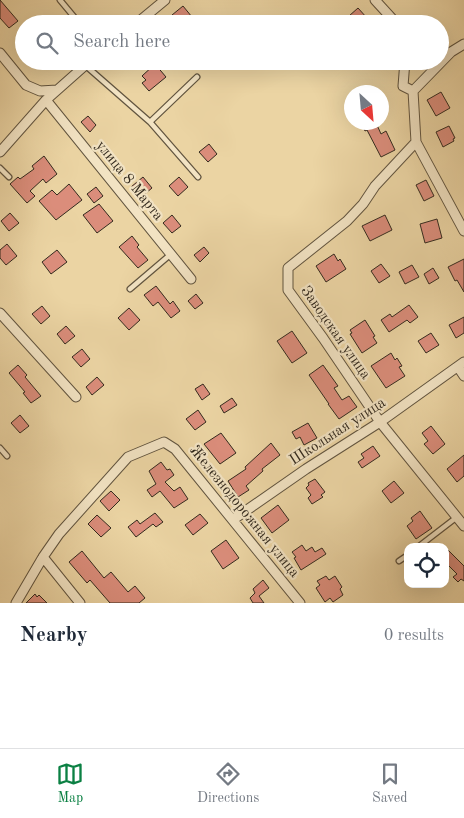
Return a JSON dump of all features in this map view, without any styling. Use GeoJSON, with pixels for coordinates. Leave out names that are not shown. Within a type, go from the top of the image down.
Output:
{"type":"FeatureCollection","features":[{"type":"Feature","properties":{"kind":"street"},"geometry":{"type":"LineString","coordinates":[[376,0],[389,15]]}},
{"type":"Feature","properties":{"kind":"street"},"geometry":{"type":"LineString","coordinates":[[146,15],[162,1]]}},
{"type":"Feature","properties":{"kind":"street"},"geometry":{"type":"LineString","coordinates":[[449,55],[464,44]]}},
{"type":"Feature","properties":{"kind":"street"},"geometry":{"type":"LineString","coordinates":[[0,53],[26,84],[40,90],[57,90]]}},
{"type":"Feature","properties":{"kind":"street"},"geometry":{"type":"LineString","coordinates":[[0,152],[46,100],[80,70]]}},
{"type":"Feature","properties":{"kind":"street"},"geometry":{"type":"LineString","coordinates":[[404,70],[403,86],[414,91]]}},
{"type":"Feature","properties":{"kind":"street"},"geometry":{"type":"LineString","coordinates":[[434,70],[414,91],[416,142],[464,231]]}},
{"type":"Feature","properties":{"kind":"street","name":"улица 8 Марта"},"geometry":{"type":"LineString","coordinates":[[46,100],[191,279]]}},
{"type":"Feature","properties":{"kind":"street","name":"Заводская улица"},"geometry":{"type":"LineString","coordinates":[[416,142],[375,186],[363,204],[347,221],[288,268],[288,290],[380,422],[464,526]]}},
{"type":"Feature","properties":{"kind":"street"},"geometry":{"type":"LineString","coordinates":[[0,313],[76,397]]}},
{"type":"Feature","properties":{"kind":"street","name":"Школьная улица"},"geometry":{"type":"LineString","coordinates":[[234,519],[306,469],[380,422],[461,365],[464,376]]}},
{"type":"Feature","properties":{"kind":"street","name":"Железнодорожная улица"},"geometry":{"type":"LineString","coordinates":[[43,558],[81,508],[128,457],[164,442],[175,448],[300,603]]}},
{"type":"Feature","properties":{"kind":"street"},"geometry":{"type":"LineString","coordinates":[[16,603],[43,558],[80,603]]}},
{"type":"Feature","properties":{"kind":"lane"},"geometry":{"type":"LineString","coordinates":[[60,0],[72,15]]}},
{"type":"Feature","properties":{"kind":"lane"},"geometry":{"type":"LineString","coordinates":[[95,70],[150,122],[198,177]]}},
{"type":"Feature","properties":{"kind":"lane"},"geometry":{"type":"LineString","coordinates":[[150,122],[197,77]]}},
{"type":"Feature","properties":{"kind":"lane"},"geometry":{"type":"LineString","coordinates":[[0,168],[9,177]]}},
{"type":"Feature","properties":{"kind":"lane"},"geometry":{"type":"LineString","coordinates":[[130,288],[171,254]]}},
{"type":"Feature","properties":{"kind":"lane"},"geometry":{"type":"LineString","coordinates":[[0,448],[7,456]]}},
{"type":"Feature","properties":{"kind":"lane"},"geometry":{"type":"LineString","coordinates":[[423,543],[458,517]]}},
{"type":"Feature","properties":{"kind":"lane"},"geometry":{"type":"LineString","coordinates":[[399,561],[404,558]]}},
{"type":"Feature","properties":{"kind":"building"},"geometry":{"type":"Polygon","coordinates":[[[0,0],[15,18],[15,23],[9,28],[0,18],[0,0]]]}},
{"type":"Feature","properties":{"kind":"building"},"geometry":{"type":"Polygon","coordinates":[[[183,6],[190,15],[172,15],[183,6]]]}},
{"type":"Feature","properties":{"kind":"building"},"geometry":{"type":"Polygon","coordinates":[[[358,8],[364,15],[350,15],[358,8]]]}},
{"type":"Feature","properties":{"kind":"building"},"geometry":{"type":"Polygon","coordinates":[[[148,70],[160,70],[166,77],[149,91],[142,83],[146,80],[142,76],[148,70]]]}},
{"type":"Feature","properties":{"kind":"building"},"geometry":{"type":"Polygon","coordinates":[[[441,92],[450,108],[436,116],[427,100],[441,92]]]}},
{"type":"Feature","properties":{"kind":"building"},"geometry":{"type":"Polygon","coordinates":[[[88,116],[96,125],[90,132],[81,122],[88,116]]]}},
{"type":"Feature","properties":{"kind":"building"},"geometry":{"type":"Polygon","coordinates":[[[449,126],[455,138],[453,139],[454,141],[443,147],[436,132],[449,126]]]}},
{"type":"Feature","properties":{"kind":"building"},"geometry":{"type":"Polygon","coordinates":[[[367,130],[379,130],[381,134],[386,131],[395,150],[381,157],[367,130]]]}},
{"type":"Feature","properties":{"kind":"building"},"geometry":{"type":"Polygon","coordinates":[[[209,144],[217,154],[208,162],[199,152],[209,144]]]}},
{"type":"Feature","properties":{"kind":"building"},"geometry":{"type":"Polygon","coordinates":[[[44,156],[57,174],[46,183],[43,179],[30,191],[35,196],[27,203],[10,184],[18,177],[20,179],[34,169],[32,166],[44,156]]]}},
{"type":"Feature","properties":{"kind":"building"},"geometry":{"type":"Polygon","coordinates":[[[143,177],[152,188],[140,198],[131,187],[143,177]]]}},
{"type":"Feature","properties":{"kind":"building"},"geometry":{"type":"Polygon","coordinates":[[[179,177],[188,187],[178,196],[169,186],[179,177]]]}},
{"type":"Feature","properties":{"kind":"building"},"geometry":{"type":"Polygon","coordinates":[[[426,180],[434,196],[424,201],[416,185],[426,180]]]}},
{"type":"Feature","properties":{"kind":"building"},"geometry":{"type":"Polygon","coordinates":[[[69,184],[82,200],[56,220],[39,201],[52,190],[57,195],[69,184]]]}},
{"type":"Feature","properties":{"kind":"building"},"geometry":{"type":"Polygon","coordinates":[[[96,187],[103,196],[94,203],[87,194],[96,187]]]}},
{"type":"Feature","properties":{"kind":"building"},"geometry":{"type":"Polygon","coordinates":[[[99,204],[113,221],[97,233],[83,215],[99,204]]]}},
{"type":"Feature","properties":{"kind":"building"},"geometry":{"type":"Polygon","coordinates":[[[10,213],[19,223],[9,231],[1,221],[10,213]]]}},
{"type":"Feature","properties":{"kind":"building"},"geometry":{"type":"Polygon","coordinates":[[[172,215],[181,226],[172,233],[163,223],[172,215]]]}},
{"type":"Feature","properties":{"kind":"building"},"geometry":{"type":"Polygon","coordinates":[[[385,215],[392,230],[370,241],[362,226],[385,215]]]}},
{"type":"Feature","properties":{"kind":"building"},"geometry":{"type":"Polygon","coordinates":[[[437,219],[442,238],[425,243],[420,224],[437,219]]]}},
{"type":"Feature","properties":{"kind":"building"},"geometry":{"type":"Polygon","coordinates":[[[132,236],[139,245],[137,247],[148,260],[138,268],[119,247],[132,236]]]}},
{"type":"Feature","properties":{"kind":"building"},"geometry":{"type":"Polygon","coordinates":[[[7,244],[17,256],[6,265],[0,258],[0,250],[7,244]]]}},
{"type":"Feature","properties":{"kind":"building"},"geometry":{"type":"Polygon","coordinates":[[[204,247],[209,253],[200,262],[194,255],[204,247]]]}},
{"type":"Feature","properties":{"kind":"building"},"geometry":{"type":"Polygon","coordinates":[[[57,250],[67,262],[51,274],[42,262],[57,250]]]}},
{"type":"Feature","properties":{"kind":"building"},"geometry":{"type":"Polygon","coordinates":[[[334,254],[338,261],[340,259],[346,269],[326,282],[316,266],[334,254]]]}},
{"type":"Feature","properties":{"kind":"building"},"geometry":{"type":"Polygon","coordinates":[[[464,259],[464,292],[457,280],[455,281],[448,267],[464,259]]]}},
{"type":"Feature","properties":{"kind":"building"},"geometry":{"type":"Polygon","coordinates":[[[381,264],[390,276],[379,283],[371,271],[381,264]]]}},
{"type":"Feature","properties":{"kind":"building"},"geometry":{"type":"Polygon","coordinates":[[[412,265],[419,277],[405,284],[399,272],[412,265]]]}},
{"type":"Feature","properties":{"kind":"building"},"geometry":{"type":"Polygon","coordinates":[[[433,268],[439,278],[429,284],[424,274],[433,268]]]}},
{"type":"Feature","properties":{"kind":"building"},"geometry":{"type":"Polygon","coordinates":[[[156,286],[170,304],[173,301],[180,311],[171,318],[158,302],[153,306],[144,295],[156,286]]]}},
{"type":"Feature","properties":{"kind":"building"},"geometry":{"type":"Polygon","coordinates":[[[196,294],[203,303],[195,309],[188,301],[196,294]]]}},
{"type":"Feature","properties":{"kind":"building"},"geometry":{"type":"Polygon","coordinates":[[[409,305],[418,317],[410,323],[407,320],[389,332],[381,320],[390,314],[392,317],[409,305]]]}},
{"type":"Feature","properties":{"kind":"building"},"geometry":{"type":"Polygon","coordinates":[[[42,306],[50,316],[41,324],[32,314],[42,306]]]}},
{"type":"Feature","properties":{"kind":"building"},"geometry":{"type":"Polygon","coordinates":[[[129,308],[140,320],[129,330],[118,318],[129,308]]]}},
{"type":"Feature","properties":{"kind":"building"},"geometry":{"type":"Polygon","coordinates":[[[464,317],[464,333],[456,338],[449,325],[464,317]]]}},
{"type":"Feature","properties":{"kind":"building"},"geometry":{"type":"Polygon","coordinates":[[[365,320],[377,343],[362,353],[350,334],[352,333],[350,330],[365,320]]]}},
{"type":"Feature","properties":{"kind":"building"},"geometry":{"type":"Polygon","coordinates":[[[66,326],[75,336],[65,344],[57,334],[66,326]]]}},
{"type":"Feature","properties":{"kind":"building"},"geometry":{"type":"Polygon","coordinates":[[[292,331],[307,353],[292,363],[277,341],[292,331]]]}},
{"type":"Feature","properties":{"kind":"building"},"geometry":{"type":"Polygon","coordinates":[[[431,333],[439,345],[426,353],[418,341],[431,333]]]}},
{"type":"Feature","properties":{"kind":"building"},"geometry":{"type":"Polygon","coordinates":[[[82,349],[90,359],[81,367],[72,357],[82,349]]]}},
{"type":"Feature","properties":{"kind":"building"},"geometry":{"type":"Polygon","coordinates":[[[391,353],[402,366],[399,367],[405,376],[386,388],[371,366],[391,353]]]}},
{"type":"Feature","properties":{"kind":"building"},"geometry":{"type":"Polygon","coordinates":[[[18,365],[27,375],[25,377],[41,396],[31,403],[23,393],[25,392],[9,373],[18,365]]]}},
{"type":"Feature","properties":{"kind":"building"},"geometry":{"type":"Polygon","coordinates":[[[323,365],[338,386],[334,388],[342,400],[349,396],[357,407],[339,419],[309,375],[323,365]]]}},
{"type":"Feature","properties":{"kind":"building"},"geometry":{"type":"Polygon","coordinates":[[[97,377],[104,385],[92,395],[86,387],[97,377]]]}},
{"type":"Feature","properties":{"kind":"building"},"geometry":{"type":"Polygon","coordinates":[[[203,384],[210,394],[202,400],[195,389],[203,384]]]}},
{"type":"Feature","properties":{"kind":"building"},"geometry":{"type":"Polygon","coordinates":[[[232,398],[237,405],[224,413],[220,406],[232,398]]]}},
{"type":"Feature","properties":{"kind":"building"},"geometry":{"type":"Polygon","coordinates":[[[198,410],[206,422],[195,430],[186,419],[198,410]]]}},
{"type":"Feature","properties":{"kind":"building"},"geometry":{"type":"Polygon","coordinates":[[[20,415],[29,426],[20,433],[11,423],[20,415]]]}},
{"type":"Feature","properties":{"kind":"building"},"geometry":{"type":"Polygon","coordinates":[[[308,423],[317,438],[304,445],[300,437],[296,439],[292,432],[308,423]]]}},
{"type":"Feature","properties":{"kind":"building"},"geometry":{"type":"Polygon","coordinates":[[[431,426],[445,444],[433,454],[424,444],[428,441],[422,433],[431,426]]]}},
{"type":"Feature","properties":{"kind":"building"},"geometry":{"type":"Polygon","coordinates":[[[221,433],[236,453],[220,464],[204,444],[221,433]]]}},
{"type":"Feature","properties":{"kind":"building"},"geometry":{"type":"Polygon","coordinates":[[[271,443],[280,455],[262,469],[263,471],[246,486],[249,490],[238,497],[228,481],[246,469],[245,467],[271,443]]]}},
{"type":"Feature","properties":{"kind":"building"},"geometry":{"type":"Polygon","coordinates":[[[373,446],[380,456],[362,468],[358,462],[364,458],[361,454],[373,446]]]}},
{"type":"Feature","properties":{"kind":"building"},"geometry":{"type":"Polygon","coordinates":[[[464,455],[464,476],[457,482],[447,469],[464,455]]]}},
{"type":"Feature","properties":{"kind":"building"},"geometry":{"type":"Polygon","coordinates":[[[161,462],[174,475],[165,482],[174,491],[180,487],[188,499],[174,508],[160,491],[152,497],[147,490],[156,484],[149,471],[161,462]]]}},
{"type":"Feature","properties":{"kind":"building"},"geometry":{"type":"Polygon","coordinates":[[[315,479],[325,492],[321,495],[323,497],[312,504],[308,498],[311,495],[306,488],[309,485],[308,483],[315,479]]]}},
{"type":"Feature","properties":{"kind":"building"},"geometry":{"type":"Polygon","coordinates":[[[394,481],[404,493],[391,503],[382,491],[394,481]]]}},
{"type":"Feature","properties":{"kind":"building"},"geometry":{"type":"Polygon","coordinates":[[[111,491],[120,500],[109,511],[100,501],[111,491]]]}},
{"type":"Feature","properties":{"kind":"building"},"geometry":{"type":"Polygon","coordinates":[[[278,505],[289,520],[272,533],[261,518],[278,505]]]}},
{"type":"Feature","properties":{"kind":"building"},"geometry":{"type":"Polygon","coordinates":[[[420,511],[432,528],[416,539],[407,526],[413,521],[411,518],[420,511]]]}},
{"type":"Feature","properties":{"kind":"building"},"geometry":{"type":"Polygon","coordinates":[[[155,513],[163,522],[156,527],[153,524],[136,537],[128,527],[137,520],[140,524],[155,513]]]}},
{"type":"Feature","properties":{"kind":"building"},"geometry":{"type":"Polygon","coordinates":[[[200,514],[208,523],[193,535],[185,525],[200,514]]]}},
{"type":"Feature","properties":{"kind":"building"},"geometry":{"type":"Polygon","coordinates":[[[97,515],[111,528],[101,537],[88,524],[97,515]]]}},
{"type":"Feature","properties":{"kind":"building"},"geometry":{"type":"Polygon","coordinates":[[[226,540],[239,558],[223,569],[211,551],[226,540]]]}},
{"type":"Feature","properties":{"kind":"building"},"geometry":{"type":"Polygon","coordinates":[[[302,545],[306,551],[312,547],[315,552],[322,548],[326,554],[301,570],[292,552],[302,545]]]}},
{"type":"Feature","properties":{"kind":"building"},"geometry":{"type":"Polygon","coordinates":[[[82,551],[104,578],[111,572],[128,592],[135,586],[145,598],[139,603],[110,603],[90,580],[87,583],[69,562],[82,551]]]}},
{"type":"Feature","properties":{"kind":"building"},"geometry":{"type":"Polygon","coordinates":[[[449,551],[464,566],[464,581],[461,579],[458,582],[453,577],[457,574],[449,566],[449,551]]]}},
{"type":"Feature","properties":{"kind":"building"},"geometry":{"type":"Polygon","coordinates":[[[326,576],[329,580],[335,576],[342,587],[340,589],[343,595],[333,602],[330,598],[325,602],[316,588],[320,585],[317,581],[326,576]]]}},
{"type":"Feature","properties":{"kind":"building"},"geometry":{"type":"Polygon","coordinates":[[[263,580],[269,588],[259,596],[264,603],[253,603],[250,598],[255,593],[253,589],[263,580]]]}},
{"type":"Feature","properties":{"kind":"building"},"geometry":{"type":"Polygon","coordinates":[[[35,594],[37,597],[39,595],[47,603],[26,603],[35,594]]]}}]}
